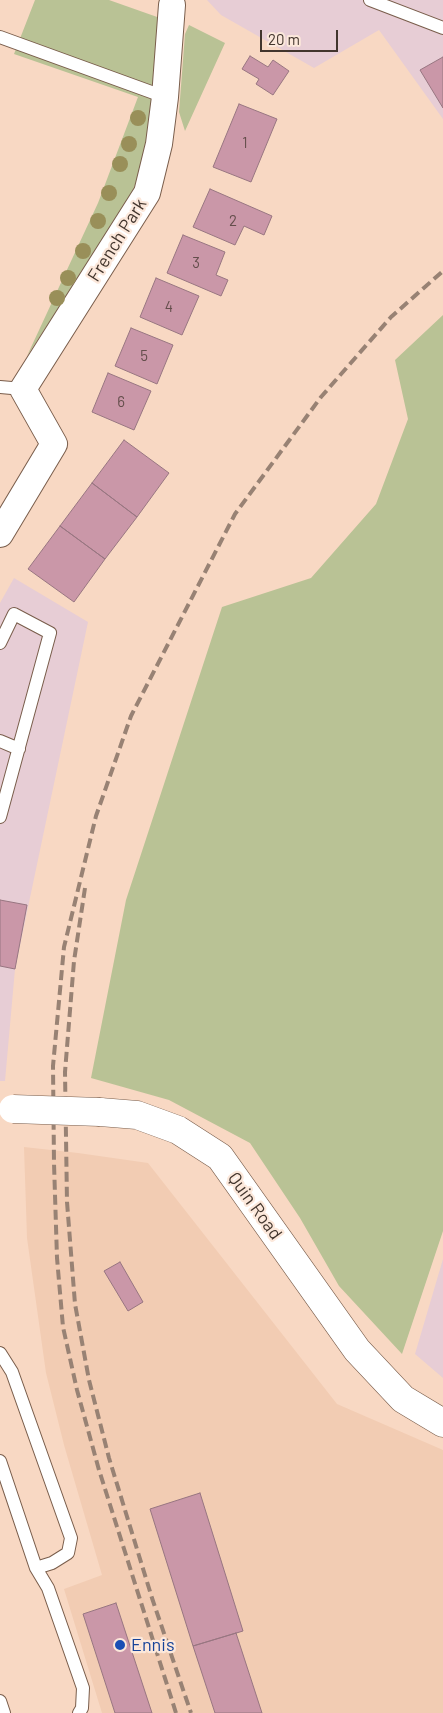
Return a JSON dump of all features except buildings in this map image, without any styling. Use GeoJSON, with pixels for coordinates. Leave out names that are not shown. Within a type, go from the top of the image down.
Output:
{"type":"FeatureCollection","features":[{"type":"Feature","properties":{"kind":"main road","name":"Quin Road"},"geometry":{"type":"LineString","coordinates":[[6,1109],[137,1115],[178,1130],[220,1157],[357,1350],[403,1399],[443,1423]]}},
{"type":"Feature","properties":{"kind":"street","name":"French Park"},"geometry":{"type":"LineString","coordinates":[[12,388],[147,193],[160,144],[172,2]]}},
{"type":"Feature","properties":{"kind":"street"},"geometry":{"type":"LineString","coordinates":[[0,534],[54,444],[12,388]]}},
{"type":"Feature","properties":{"kind":"lane"},"geometry":{"type":"LineString","coordinates":[[370,0],[443,28]]}},
{"type":"Feature","properties":{"kind":"lane"},"geometry":{"type":"LineString","coordinates":[[0,37],[165,97]]}},
{"type":"Feature","properties":{"kind":"lane"},"geometry":{"type":"LineString","coordinates":[[0,643],[14,614],[50,633],[0,817]]}},
{"type":"Feature","properties":{"kind":"lane"},"geometry":{"type":"LineString","coordinates":[[0,740],[19,749]]}},
{"type":"Feature","properties":{"kind":"lane"},"geometry":{"type":"LineString","coordinates":[[0,1353],[12,1372],[71,1538],[68,1553],[52,1563],[36,1568]]}},
{"type":"Feature","properties":{"kind":"lane"},"geometry":{"type":"LineString","coordinates":[[0,1461],[36,1568],[48,1588],[83,1688],[82,1708],[79,1713]]}},
{"type":"Feature","properties":{"kind":"lane"},"geometry":{"type":"LineString","coordinates":[[0,1701],[4,1713]]}},
{"type":"Feature","properties":{"kind":"shaded area"},"geometry":{"type":"Polygon","coordinates":[[[207,0],[443,0],[443,119],[379,30],[314,68],[221,15],[207,0]]]}},
{"type":"Feature","properties":{"kind":"shaded area"},"geometry":{"type":"Polygon","coordinates":[[[14,578],[88,622],[15,969],[5,1081],[0,1081],[0,603],[14,578]]]}},
{"type":"Feature","properties":{"kind":"shaded area"},"geometry":{"type":"Polygon","coordinates":[[[24,1147],[148,1163],[337,1404],[443,1450],[443,1713],[102,1713],[64,1589],[102,1575],[64,1445],[46,1373],[27,1238],[24,1147]]]}},
{"type":"Feature","properties":{"kind":"shaded area"},"geometry":{"type":"Polygon","coordinates":[[[443,1259],[443,1378],[415,1354],[443,1259]]]}},
{"type":"Feature","properties":{"kind":"green space"},"geometry":{"type":"Polygon","coordinates":[[[35,0],[109,0],[160,18],[153,124],[131,198],[27,356],[98,203],[138,97],[14,54],[35,0]]]}},
{"type":"Feature","properties":{"kind":"green space"},"geometry":{"type":"Polygon","coordinates":[[[189,25],[225,43],[185,131],[179,112],[185,34],[189,25]]]}},
{"type":"Feature","properties":{"kind":"green space"},"geometry":{"type":"Polygon","coordinates":[[[443,315],[443,1231],[402,1354],[339,1286],[300,1218],[250,1143],[169,1100],[91,1078],[126,900],[222,607],[311,578],[376,504],[408,419],[395,360],[443,315]]]}},
{"type":"Feature","properties":{"kind":"railway"},"geometry":{"type":"LineString","coordinates":[[176,1713],[99,1470],[77,1390],[63,1327],[57,1258],[53,1066],[64,947],[96,816],[131,716],[235,514],[321,397],[391,317],[443,271]]}},
{"type":"Feature","properties":{"kind":"railway"},"geometry":{"type":"LineString","coordinates":[[85,888],[74,961],[65,1072],[67,1202],[75,1304],[89,1380],[109,1458],[152,1598],[191,1713]]}},
{"type":"Feature","properties":{"kind":"place","name":"Ennis"},"geometry":{"type":"Point","coordinates":[120,1645]}}]}
